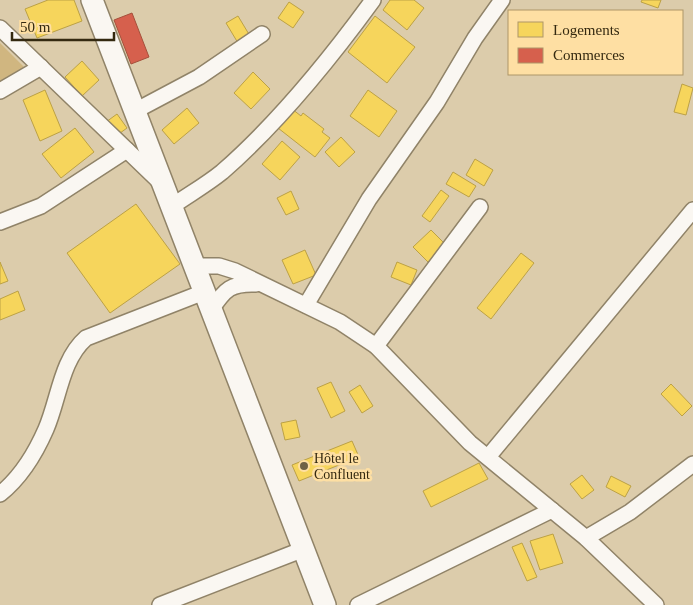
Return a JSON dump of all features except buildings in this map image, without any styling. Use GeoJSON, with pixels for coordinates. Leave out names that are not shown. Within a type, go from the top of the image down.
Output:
{"type":"FeatureCollection","features":[{"type":"Feature","properties":{"kind":"street"},"geometry":{"type":"LineString","coordinates":[[92,0],[325,605]]}},
{"type":"Feature","properties":{"kind":"street"},"geometry":{"type":"LineString","coordinates":[[171,207],[221,172],[278,116],[339,46],[374,0]]}},
{"type":"Feature","properties":{"kind":"street"},"geometry":{"type":"LineString","coordinates":[[306,305],[369,198],[437,102],[476,38],[502,0]]}},
{"type":"Feature","properties":{"kind":"street"},"geometry":{"type":"LineString","coordinates":[[0,28],[163,185]]}},
{"type":"Feature","properties":{"kind":"street"},"geometry":{"type":"LineString","coordinates":[[135,111],[199,77],[262,34]]}},
{"type":"Feature","properties":{"kind":"street"},"geometry":{"type":"LineString","coordinates":[[0,91],[41,68]]}},
{"type":"Feature","properties":{"kind":"street"},"geometry":{"type":"LineString","coordinates":[[0,222],[41,206],[127,150]]}},
{"type":"Feature","properties":{"kind":"street"},"geometry":{"type":"LineString","coordinates":[[376,346],[480,207]]}},
{"type":"Feature","properties":{"kind":"street"},"geometry":{"type":"LineString","coordinates":[[488,457],[693,210]]}},
{"type":"Feature","properties":{"kind":"street"},"geometry":{"type":"LineString","coordinates":[[194,266],[219,266],[236,271],[258,284],[340,322],[376,346],[454,427],[586,538],[656,605]]}},
{"type":"Feature","properties":{"kind":"street"},"geometry":{"type":"LineString","coordinates":[[0,494],[12,485],[32,455],[46,429],[75,348],[86,338],[208,301],[220,296],[229,288],[239,283],[258,284]]}},
{"type":"Feature","properties":{"kind":"street"},"geometry":{"type":"LineString","coordinates":[[586,538],[630,512],[693,464]]}},
{"type":"Feature","properties":{"kind":"street"},"geometry":{"type":"LineString","coordinates":[[358,605],[552,510]]}},
{"type":"Feature","properties":{"kind":"street"},"geometry":{"type":"LineString","coordinates":[[160,605],[304,549]]}},
{"type":"Feature","properties":{"kind":"shaded area"},"geometry":{"type":"Polygon","coordinates":[[[0,43],[28,71],[0,90],[0,43]]]}},
{"type":"Feature","properties":{"kind":"place","name":"Hôtel le Confluent"},"geometry":{"type":"Point","coordinates":[304,466]}}]}
